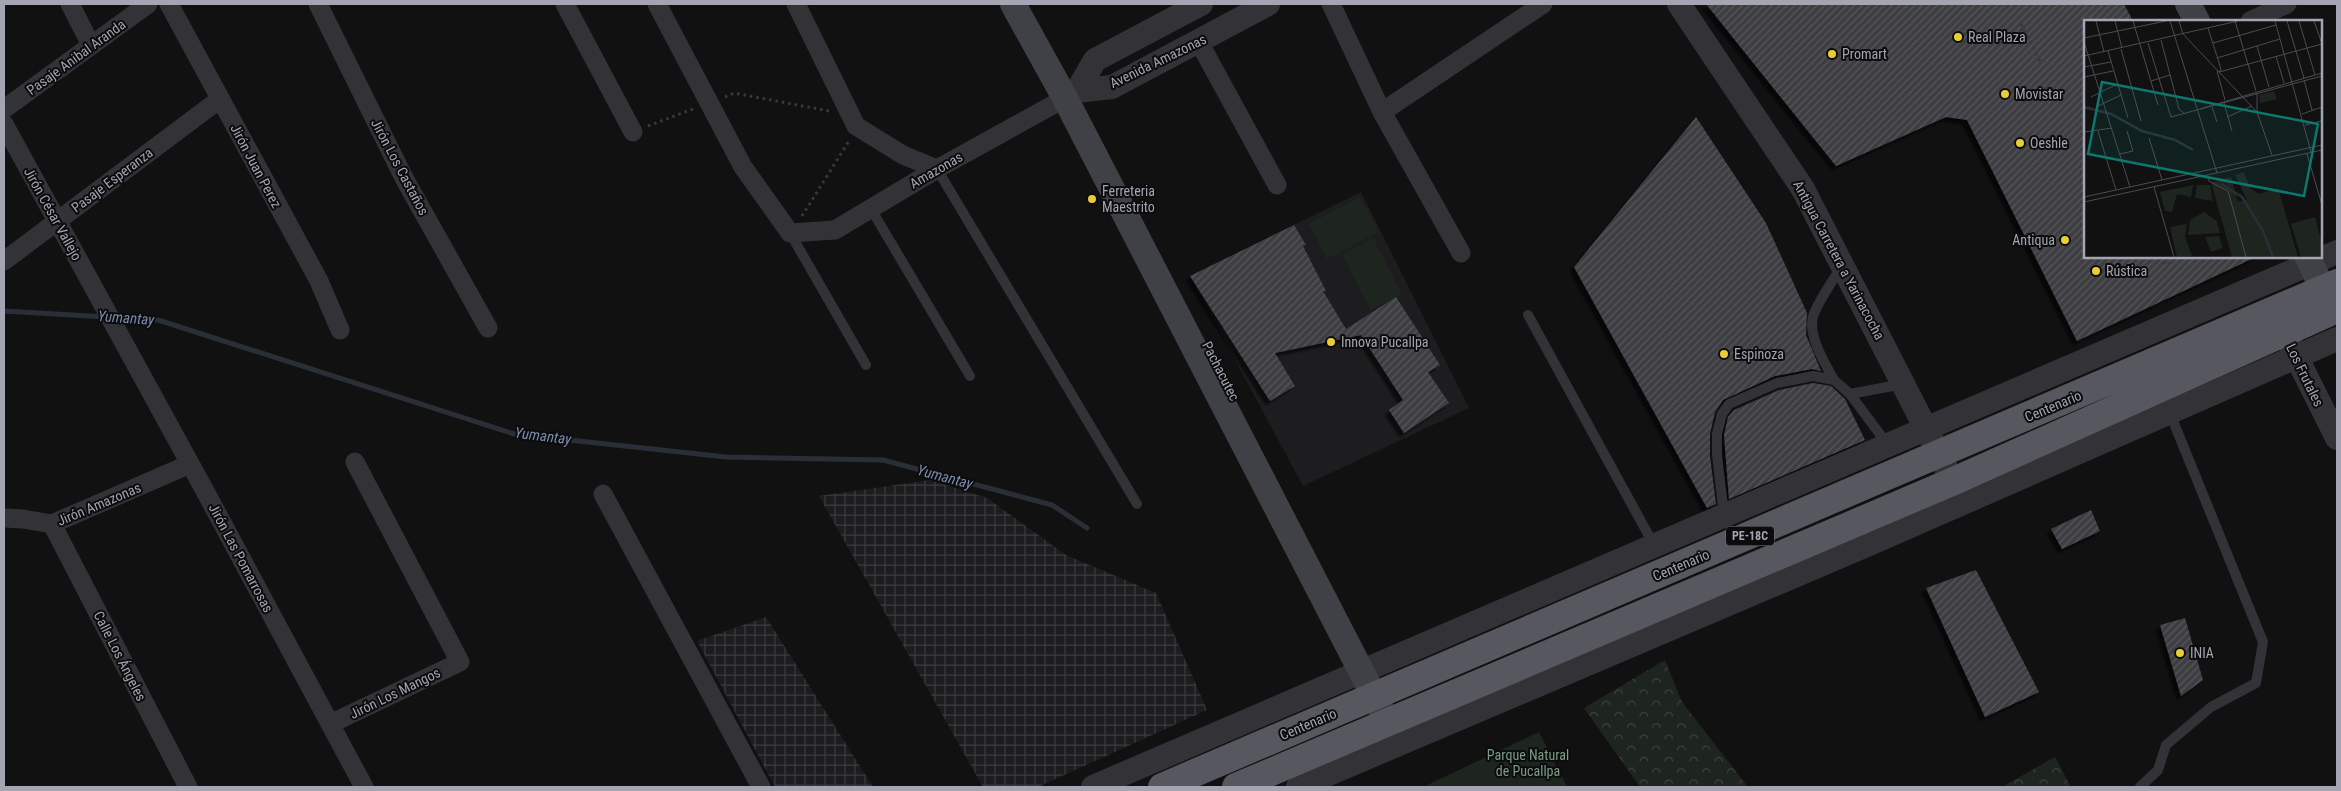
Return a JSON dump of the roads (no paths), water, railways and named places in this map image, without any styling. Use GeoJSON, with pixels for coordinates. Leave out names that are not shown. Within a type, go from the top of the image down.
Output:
{"type":"FeatureCollection","features":[{"type":"Feature","properties":{"kind":"highway","name":"Centenario"},"geometry":{"type":"LineString","coordinates":[[1162,787],[1941,455],[2279,322],[2333,298]]}},
{"type":"Feature","properties":{"kind":"highway","name":"Centenario"},"geometry":{"type":"LineString","coordinates":[[1236,787],[1298,781],[1399,725],[1959,492],[2165,399],[2279,322]]}},
{"type":"Feature","properties":{"kind":"main road","name":"Pachacutec"},"geometry":{"type":"LineString","coordinates":[[1013,4],[1071,95]]}},
{"type":"Feature","properties":{"kind":"main road","name":"Pachacutec"},"geometry":{"type":"LineString","coordinates":[[1029,4],[1071,95],[1379,693],[1399,725]]}},
{"type":"Feature","properties":{"kind":"main road"},"geometry":{"type":"LineString","coordinates":[[2188,4],[2196,20]]}},
{"type":"Feature","properties":{"kind":"main road"},"geometry":{"type":"LineString","coordinates":[[2309,260],[2333,298]]}},
{"type":"Feature","properties":{"kind":"street"},"geometry":{"type":"LineString","coordinates":[[70,4],[91,45]]}},
{"type":"Feature","properties":{"kind":"street","name":"Pasaje Anibal Aranda"},"geometry":{"type":"LineString","coordinates":[[4,109],[148,4]]}},
{"type":"Feature","properties":{"kind":"street","name":"Jirón Juan Perez"},"geometry":{"type":"LineString","coordinates":[[169,4],[319,281],[340,330]]}},
{"type":"Feature","properties":{"kind":"street","name":"Jirón Los Castaños"},"geometry":{"type":"LineString","coordinates":[[318,4],[404,178],[488,328]]}},
{"type":"Feature","properties":{"kind":"street"},"geometry":{"type":"LineString","coordinates":[[565,4],[633,132]]}},
{"type":"Feature","properties":{"kind":"street"},"geometry":{"type":"LineString","coordinates":[[656,4],[742,167],[790,233]]}},
{"type":"Feature","properties":{"kind":"street"},"geometry":{"type":"LineString","coordinates":[[796,4],[853,133],[937,169]]}},
{"type":"Feature","properties":{"kind":"street","name":"Avenida Amazonas"},"geometry":{"type":"LineString","coordinates":[[1071,95],[1095,60],[1201,4]]}},
{"type":"Feature","properties":{"kind":"street","name":"Avenida Amazonas"},"geometry":{"type":"LineString","coordinates":[[1071,95],[1112,87],[1268,4]]}},
{"type":"Feature","properties":{"kind":"street"},"geometry":{"type":"LineString","coordinates":[[1331,4],[1382,112],[1461,254]]}},
{"type":"Feature","properties":{"kind":"street"},"geometry":{"type":"LineString","coordinates":[[1382,112],[1543,4]]}},
{"type":"Feature","properties":{"kind":"street","name":"Antigua Carretera a Yarinacocha"},"geometry":{"type":"LineString","coordinates":[[1679,4],[1803,189],[1959,492]]}},
{"type":"Feature","properties":{"kind":"street"},"geometry":{"type":"LineString","coordinates":[[2252,20],[2287,4]]}},
{"type":"Feature","properties":{"kind":"street"},"geometry":{"type":"LineString","coordinates":[[1199,42],[1277,185]]}},
{"type":"Feature","properties":{"kind":"street","name":"Amazonas"},"geometry":{"type":"LineString","coordinates":[[790,233],[835,230],[937,169],[1071,95]]}},
{"type":"Feature","properties":{"kind":"street","name":"Pasaje Esperanza"},"geometry":{"type":"LineString","coordinates":[[4,261],[220,99]]}},
{"type":"Feature","properties":{"kind":"street","name":"Jirón César Vallejo"},"geometry":{"type":"LineString","coordinates":[[4,124],[117,330]]}},
{"type":"Feature","properties":{"kind":"street"},"geometry":{"type":"LineString","coordinates":[[2321,257],[2337,252]]}},
{"type":"Feature","properties":{"kind":"street"},"geometry":{"type":"LineString","coordinates":[[1093,787],[1888,445],[2309,260]]}},
{"type":"Feature","properties":{"kind":"street","name":"Los Frutales"},"geometry":{"type":"LineString","coordinates":[[2279,322],[2337,438]]}},
{"type":"Feature","properties":{"kind":"street","name":"Jirón Las Pomarrosas"},"geometry":{"type":"LineString","coordinates":[[117,330],[330,724],[357,785]]}},
{"type":"Feature","properties":{"kind":"street"},"geometry":{"type":"LineString","coordinates":[[2165,399],[2296,358],[2337,339]]}},
{"type":"Feature","properties":{"kind":"street","name":"Jirón Los Mangos"},"geometry":{"type":"LineString","coordinates":[[330,724],[460,662],[355,462]]}},
{"type":"Feature","properties":{"kind":"street","name":"Jirón Amazonas"},"geometry":{"type":"LineString","coordinates":[[4,518],[52,524],[190,464]]}},
{"type":"Feature","properties":{"kind":"street"},"geometry":{"type":"LineString","coordinates":[[603,494],[761,787]]}},
{"type":"Feature","properties":{"kind":"street","name":"Calle Los Ángeles"},"geometry":{"type":"LineString","coordinates":[[52,524],[188,787]]}},
{"type":"Feature","properties":{"kind":"lane"},"geometry":{"type":"LineString","coordinates":[[937,169],[1137,504]]}},
{"type":"Feature","properties":{"kind":"lane"},"geometry":{"type":"LineString","coordinates":[[871,209],[970,376]]}},
{"type":"Feature","properties":{"kind":"lane"},"geometry":{"type":"LineString","coordinates":[[790,233],[866,365]]}},
{"type":"Feature","properties":{"kind":"lane"},"geometry":{"type":"LineString","coordinates":[[1842,265],[1813,316],[1812,325],[1824,363],[1834,380],[1850,394],[1888,445]]}},
{"type":"Feature","properties":{"kind":"lane"},"geometry":{"type":"LineString","coordinates":[[1528,315],[1654,545]]}},
{"type":"Feature","properties":{"kind":"lane"},"geometry":{"type":"LineString","coordinates":[[1724,515],[1717,434],[1722,414],[1729,404],[1777,383],[1813,376],[1834,380]]}},
{"type":"Feature","properties":{"kind":"lane"},"geometry":{"type":"LineString","coordinates":[[1850,394],[1904,384]]}},
{"type":"Feature","properties":{"kind":"lane"},"geometry":{"type":"LineString","coordinates":[[2140,787],[2158,770],[2166,744],[2211,707],[2256,683],[2263,642],[2165,399]]}},
{"type":"Feature","properties":{"kind":"waterway","name":"Yumantay"},"geometry":{"type":"LineString","coordinates":[[4,311],[106,317]]}},
{"type":"Feature","properties":{"kind":"waterway","name":"Yumantay"},"geometry":{"type":"LineString","coordinates":[[114,317],[158,320],[514,434],[726,457],[883,460],[1052,505],[1087,528]]}},
{"type":"Feature","properties":{"kind":"place","name":"Real Plaza"},"geometry":{"type":"Point","coordinates":[1958,37]}},
{"type":"Feature","properties":{"kind":"place","name":"Promart"},"geometry":{"type":"Point","coordinates":[1832,54]}},
{"type":"Feature","properties":{"kind":"place","name":"Movistar"},"geometry":{"type":"Point","coordinates":[2005,94]}},
{"type":"Feature","properties":{"kind":"place","name":"Oeshle"},"geometry":{"type":"Point","coordinates":[2020,143]}},
{"type":"Feature","properties":{"kind":"place","name":"Ferreteria Maestrito"},"geometry":{"type":"Point","coordinates":[1092,199]}},
{"type":"Feature","properties":{"kind":"place","name":"Antiqua"},"geometry":{"type":"Point","coordinates":[2065,240]}},
{"type":"Feature","properties":{"kind":"place","name":"Rústica"},"geometry":{"type":"Point","coordinates":[2096,271]}},
{"type":"Feature","properties":{"kind":"place","name":"Innova Pucallpa"},"geometry":{"type":"Point","coordinates":[1331,342]}},
{"type":"Feature","properties":{"kind":"place","name":"Espinoza"},"geometry":{"type":"Point","coordinates":[1724,354]}},
{"type":"Feature","properties":{"kind":"place","name":"INIA"},"geometry":{"type":"Point","coordinates":[2180,653]}},
{"type":"Feature","properties":{"kind":"park label","name":"Parque Natural de Pucallpa"},"geometry":{"type":"Point","coordinates":[1528,764]}}]}
